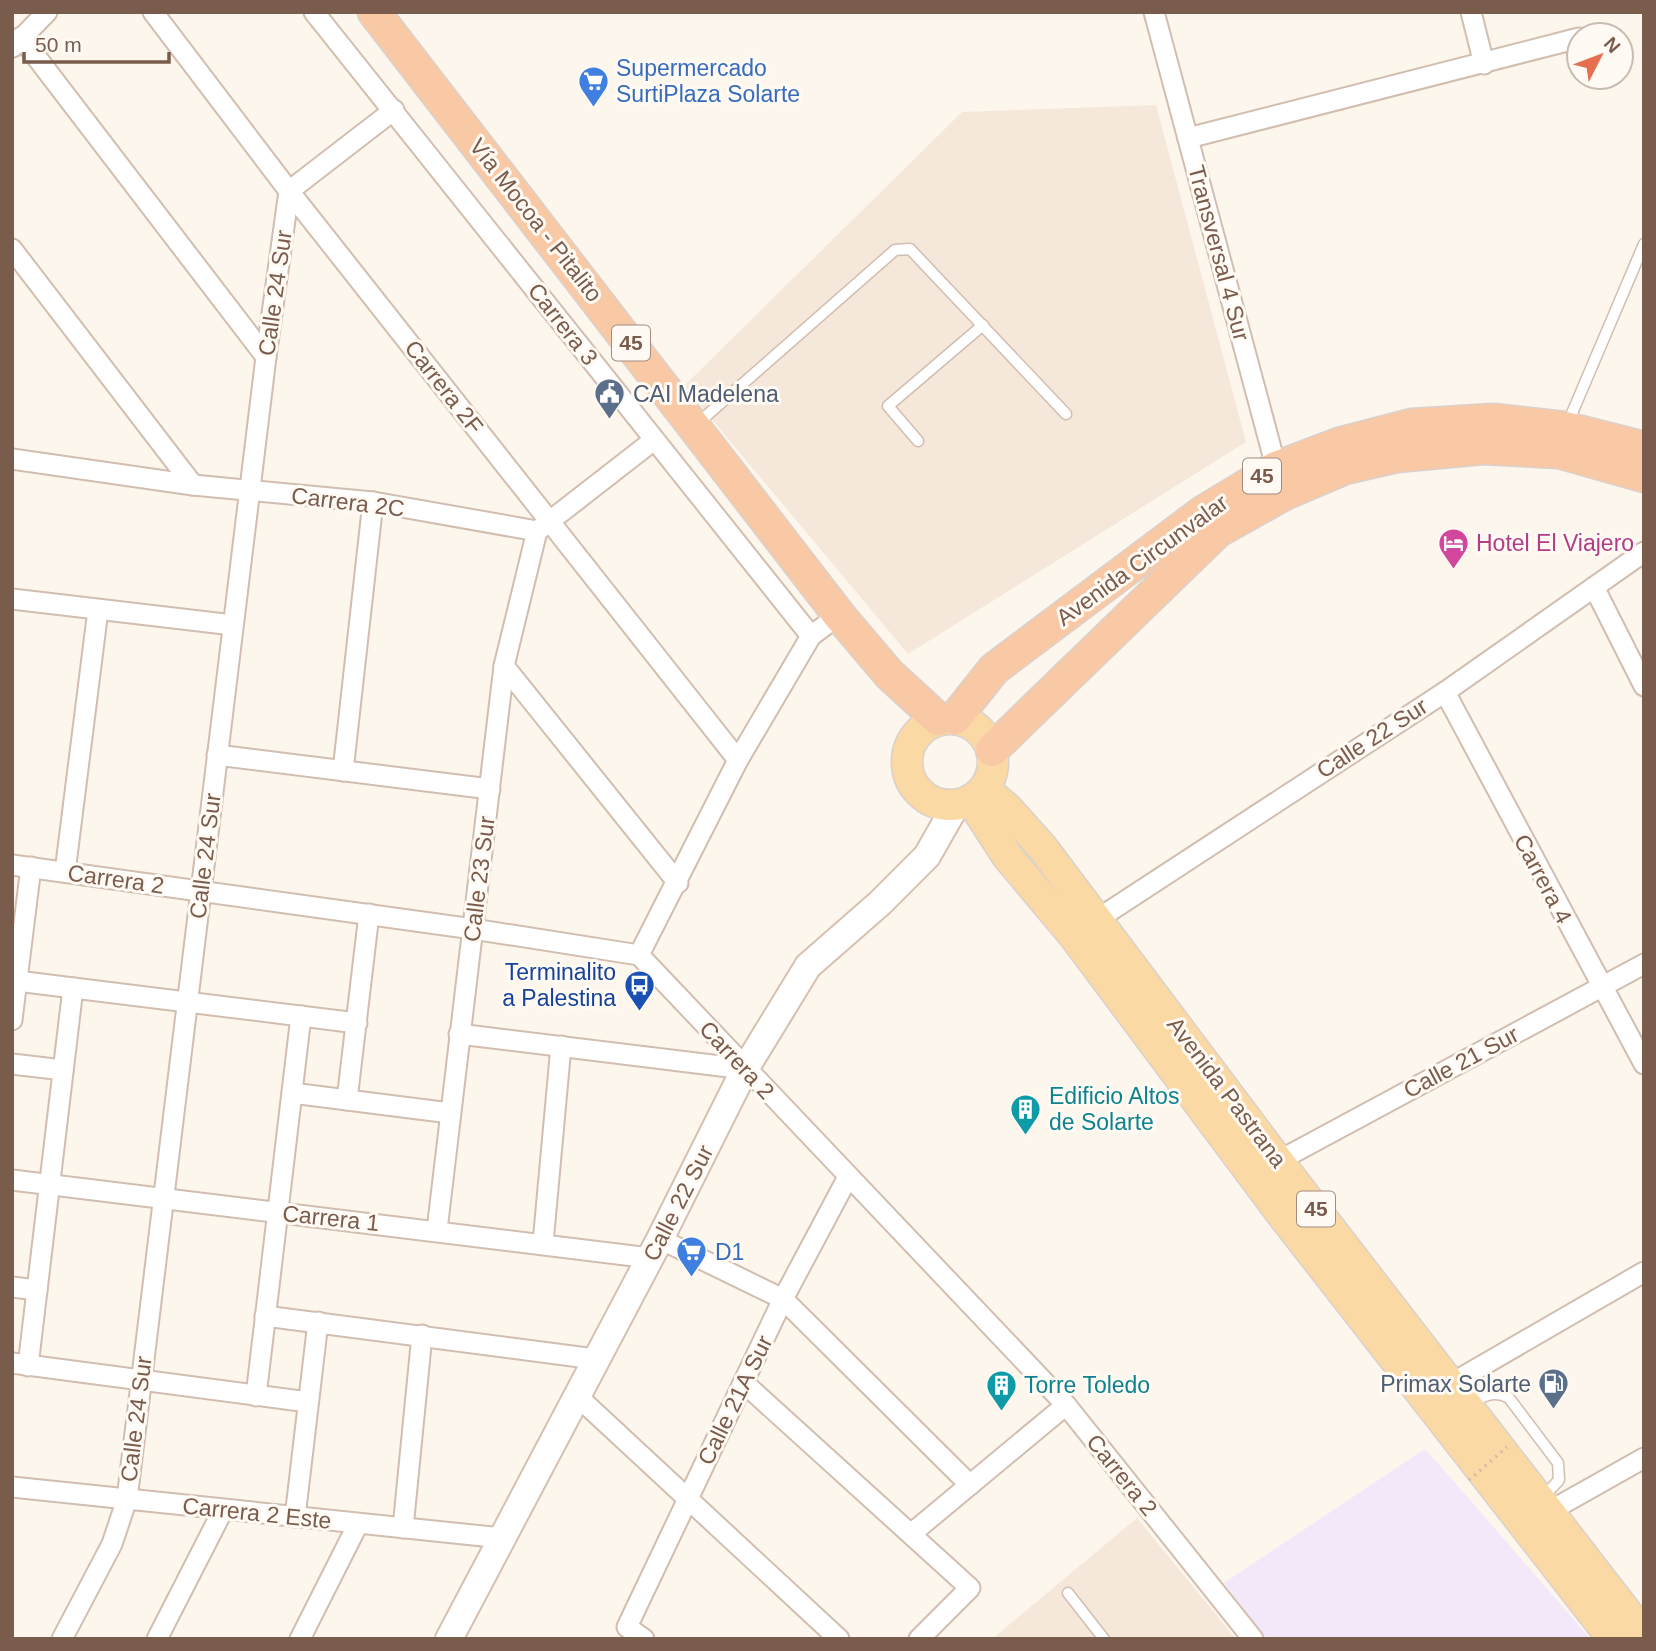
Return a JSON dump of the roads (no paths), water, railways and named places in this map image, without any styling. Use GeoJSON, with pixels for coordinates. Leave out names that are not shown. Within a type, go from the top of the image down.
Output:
{"type":"FeatureCollection","features":[{"type":"Feature","properties":{"kind":"highway","name":"Vía Mocoa - Pitalito"},"geometry":{"type":"LineString","coordinates":[[374,12],[839,615],[889,674],[937,723]]}},
{"type":"Feature","properties":{"kind":"highway","name":"Avenida Circunvalar"},"geometry":{"type":"LineString","coordinates":[[992,750],[1218,531],[1280,481],[1339,444],[1412,425],[1493,420],[1565,428],[1644,448]]}},
{"type":"Feature","properties":{"kind":"highway","name":"Avenida Circunvalar"},"geometry":{"type":"LineString","coordinates":[[937,723],[994,669],[1203,512],[1280,481],[1397,456],[1483,448],[1559,452],[1644,476]]}},
{"type":"Feature","properties":{"kind":"main road"},"geometry":{"type":"LineString","coordinates":[[937,723],[978,729],[992,750],[992,771],[962,799],[918,791],[908,772],[907,750],[937,723]]}},
{"type":"Feature","properties":{"kind":"main road","name":"Avenida Pastrana"},"geometry":{"type":"LineString","coordinates":[[962,799],[1007,856],[1085,928],[1265,1167],[1449,1395],[1539,1512],[1644,1634]]}},
{"type":"Feature","properties":{"kind":"main road","name":"Calle 22 Sur"},"geometry":{"type":"LineString","coordinates":[[449,1639],[655,1249],[745,1069],[808,966],[880,903],[927,856],[962,799]]}},
{"type":"Feature","properties":{"kind":"main road","name":"Avenida Pastrana"},"geometry":{"type":"LineString","coordinates":[[1539,1512],[1613,1639]]}},
{"type":"Feature","properties":{"kind":"street"},"geometry":{"type":"LineString","coordinates":[[47,12],[17,42],[266,357]]}},
{"type":"Feature","properties":{"kind":"street","name":"Carrera 2F"},"geometry":{"type":"LineString","coordinates":[[153,12],[544,526],[738,760]]}},
{"type":"Feature","properties":{"kind":"street","name":"Carrera 3"},"geometry":{"type":"LineString","coordinates":[[314,12],[811,636]]}},
{"type":"Feature","properties":{"kind":"street"},"geometry":{"type":"LineString","coordinates":[[1471,12],[1484,64]]}},
{"type":"Feature","properties":{"kind":"street","name":"Transversal 4 Sur"},"geometry":{"type":"LineString","coordinates":[[1155,13],[1280,481]]}},
{"type":"Feature","properties":{"kind":"street"},"geometry":{"type":"LineString","coordinates":[[1188,138],[1565,42]]}},
{"type":"Feature","properties":{"kind":"street"},"geometry":{"type":"LineString","coordinates":[[289,191],[394,110]]}},
{"type":"Feature","properties":{"kind":"street","name":"Calle 24 Sur"},"geometry":{"type":"LineString","coordinates":[[62,1639],[112,1544],[127,1499],[266,357],[289,191]]}},
{"type":"Feature","properties":{"kind":"street"},"geometry":{"type":"LineString","coordinates":[[14,256],[193,485]]}},
{"type":"Feature","properties":{"kind":"street"},"geometry":{"type":"LineString","coordinates":[[544,526],[654,440]]}},
{"type":"Feature","properties":{"kind":"street","name":"Carrera 2C"},"geometry":{"type":"LineString","coordinates":[[12,459],[193,485],[373,502],[544,526]]}},
{"type":"Feature","properties":{"kind":"street"},"geometry":{"type":"LineString","coordinates":[[343,771],[373,502]]}},
{"type":"Feature","properties":{"kind":"street","name":"Calle 23 Sur"},"geometry":{"type":"LineString","coordinates":[[437,1230],[504,666],[544,526]]}},
{"type":"Feature","properties":{"kind":"street","name":"Calle 22 Sur"},"geometry":{"type":"LineString","coordinates":[[1085,928],[1444,692],[1644,552]]}},
{"type":"Feature","properties":{"kind":"street"},"geometry":{"type":"LineString","coordinates":[[1594,587],[1644,687]]}},
{"type":"Feature","properties":{"kind":"street"},"geometry":{"type":"LineString","coordinates":[[12,598],[233,625]]}},
{"type":"Feature","properties":{"kind":"street"},"geometry":{"type":"LineString","coordinates":[[65,872],[98,610]]}},
{"type":"Feature","properties":{"kind":"street"},"geometry":{"type":"LineString","coordinates":[[639,955],[678,883],[738,760],[811,636],[839,615]]}},
{"type":"Feature","properties":{"kind":"street"},"geometry":{"type":"LineString","coordinates":[[504,666],[678,883]]}},
{"type":"Feature","properties":{"kind":"street","name":"Carrera 4"},"geometry":{"type":"LineString","coordinates":[[1444,692],[1644,1064]]}},
{"type":"Feature","properties":{"kind":"street"},"geometry":{"type":"LineString","coordinates":[[217,755],[489,789]]}},
{"type":"Feature","properties":{"kind":"street"},"geometry":{"type":"LineString","coordinates":[[12,1020],[17,981],[21,866]]}},
{"type":"Feature","properties":{"kind":"street","name":"Carrera 2"},"geometry":{"type":"LineString","coordinates":[[21,866],[639,955],[1066,1405],[1253,1639]]}},
{"type":"Feature","properties":{"kind":"street"},"geometry":{"type":"LineString","coordinates":[[347,1100],[369,914]]}},
{"type":"Feature","properties":{"kind":"street","name":"Calle 21 Sur"},"geometry":{"type":"LineString","coordinates":[[1265,1167],[1644,964]]}},
{"type":"Feature","properties":{"kind":"street"},"geometry":{"type":"LineString","coordinates":[[17,981],[356,1023]]}},
{"type":"Feature","properties":{"kind":"street"},"geometry":{"type":"LineString","coordinates":[[73,988],[52,1184],[37,1290],[20,1365],[308,1402]]}},
{"type":"Feature","properties":{"kind":"street"},"geometry":{"type":"LineString","coordinates":[[256,1396],[301,1016]]}},
{"type":"Feature","properties":{"kind":"street"},"geometry":{"type":"LineString","coordinates":[[459,1034],[745,1069]]}},
{"type":"Feature","properties":{"kind":"street"},"geometry":{"type":"LineString","coordinates":[[543,1242],[561,1046]]}},
{"type":"Feature","properties":{"kind":"street"},"geometry":{"type":"LineString","coordinates":[[12,1064],[63,1070]]}},
{"type":"Feature","properties":{"kind":"street"},"geometry":{"type":"LineString","coordinates":[[292,1093],[450,1113]]}},
{"type":"Feature","properties":{"kind":"street","name":"Calle 21A Sur"},"geometry":{"type":"LineString","coordinates":[[644,1639],[627,1627],[783,1299],[848,1177]]}},
{"type":"Feature","properties":{"kind":"street","name":"Carrera 1"},"geometry":{"type":"LineString","coordinates":[[12,1180],[543,1242],[655,1249],[783,1299],[970,1485]]}},
{"type":"Feature","properties":{"kind":"street"},"geometry":{"type":"LineString","coordinates":[[1449,1395],[1644,1272]]}},
{"type":"Feature","properties":{"kind":"street"},"geometry":{"type":"LineString","coordinates":[[12,1287],[37,1290]]}},
{"type":"Feature","properties":{"kind":"street"},"geometry":{"type":"LineString","coordinates":[[265,1316],[596,1359]]}},
{"type":"Feature","properties":{"kind":"street"},"geometry":{"type":"LineString","coordinates":[[295,1517],[318,1322]]}},
{"type":"Feature","properties":{"kind":"street"},"geometry":{"type":"LineString","coordinates":[[403,1528],[422,1335]]}},
{"type":"Feature","properties":{"kind":"street"},"geometry":{"type":"LineString","coordinates":[[744,1383],[970,1588],[919,1639]]}},
{"type":"Feature","properties":{"kind":"street"},"geometry":{"type":"LineString","coordinates":[[576,1395],[839,1639]]}},
{"type":"Feature","properties":{"kind":"street"},"geometry":{"type":"LineString","coordinates":[[912,1533],[1066,1405]]}},
{"type":"Feature","properties":{"kind":"street"},"geometry":{"type":"LineString","coordinates":[[1539,1512],[1644,1458]]}},
{"type":"Feature","properties":{"kind":"street","name":"Carrera 2 Este"},"geometry":{"type":"LineString","coordinates":[[12,1487],[502,1538]]}},
{"type":"Feature","properties":{"kind":"street"},"geometry":{"type":"LineString","coordinates":[[158,1639],[223,1510]]}},
{"type":"Feature","properties":{"kind":"street"},"geometry":{"type":"LineString","coordinates":[[300,1639],[358,1524]]}},
{"type":"Feature","properties":{"kind":"lane"},"geometry":{"type":"LineString","coordinates":[[1565,428],[1644,244]]}},
{"type":"Feature","properties":{"kind":"lane"},"geometry":{"type":"LineString","coordinates":[[695,426],[895,250],[911,249],[1066,414]]}},
{"type":"Feature","properties":{"kind":"lane"},"geometry":{"type":"LineString","coordinates":[[918,441],[888,406],[983,325]]}},
{"type":"Feature","properties":{"kind":"lane"},"geometry":{"type":"LineString","coordinates":[[1449,1395],[1500,1392],[1510,1398],[1558,1463],[1559,1480],[1539,1512]]}},
{"type":"Feature","properties":{"kind":"lane"},"geometry":{"type":"LineString","coordinates":[[1068,1593],[1104,1639]]}},
{"type":"Feature","properties":{"kind":"place","name":"Supermercado SurtiPlaza Solarte"},"geometry":{"type":"Point","coordinates":[593,108]}},
{"type":"Feature","properties":{"kind":"place","name":"CAI Madelena"},"geometry":{"type":"Point","coordinates":[610,421]}},
{"type":"Feature","properties":{"kind":"place","name":"Hotel El Viajero"},"geometry":{"type":"Point","coordinates":[1453,570]}},
{"type":"Feature","properties":{"kind":"place","name":"Terminalito a Palestina"},"geometry":{"type":"Point","coordinates":[639,1012]}},
{"type":"Feature","properties":{"kind":"place","name":"Edificio Altos de Solarte"},"geometry":{"type":"Point","coordinates":[1026,1136]}},
{"type":"Feature","properties":{"kind":"place","name":"D1"},"geometry":{"type":"Point","coordinates":[692,1279]}},
{"type":"Feature","properties":{"kind":"place","name":"Primax Solarte"},"geometry":{"type":"Point","coordinates":[1554,1411]}},
{"type":"Feature","properties":{"kind":"place","name":"Torre Toledo"},"geometry":{"type":"Point","coordinates":[1001,1412]}}]}
